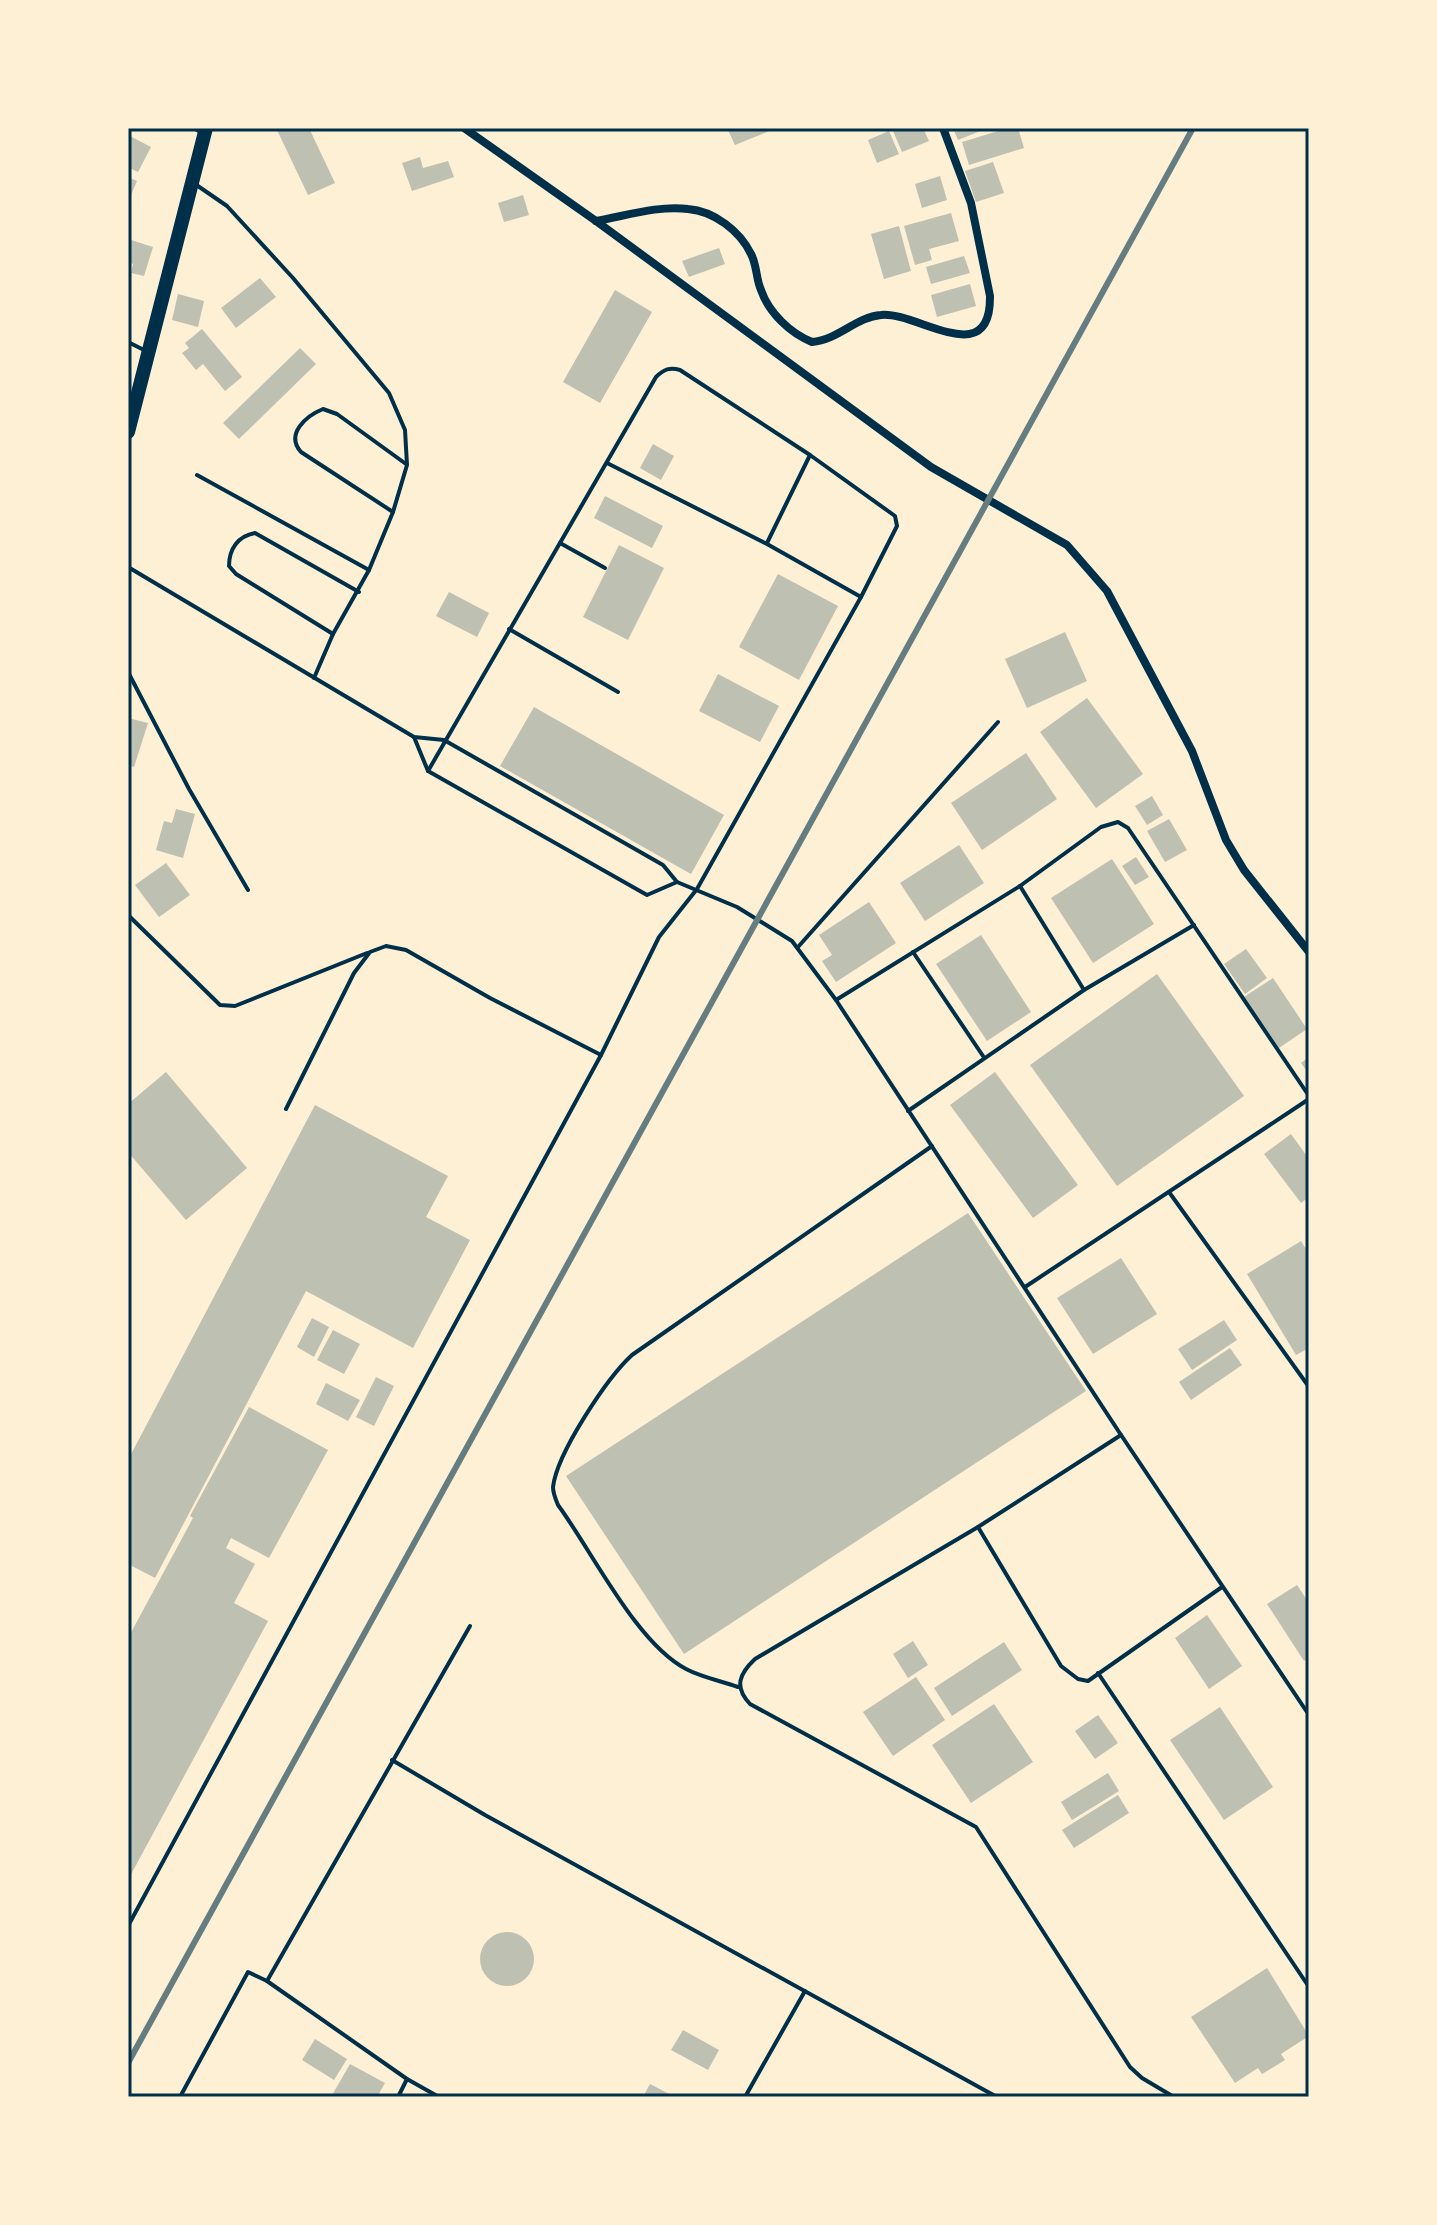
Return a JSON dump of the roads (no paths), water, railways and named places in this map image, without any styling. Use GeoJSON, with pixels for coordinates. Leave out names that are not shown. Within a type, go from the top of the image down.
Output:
{"type":"FeatureCollection","features":[{"type":"Feature","properties":{"kind":"highway"},"geometry":{"type":"LineString","coordinates":[[128,432],[193,182],[201,130]]}},
{"type":"Feature","properties":{"kind":"street"},"geometry":{"type":"LineString","coordinates":[[464,128],[931,467],[1067,545],[1107,591],[1192,751],[1226,840],[1244,870],[1309,952]]}},
{"type":"Feature","properties":{"kind":"street"},"geometry":{"type":"LineString","coordinates":[[596,221],[659,210],[690,209],[726,224],[741,238],[752,256],[761,291],[773,311],[785,325],[812,342],[834,337],[881,314],[901,317],[951,334],[965,335],[977,331],[985,320],[990,311],[990,296],[971,203],[943,128]]}},
{"type":"Feature","properties":{"kind":"lane"},"geometry":{"type":"LineString","coordinates":[[193,182],[227,206],[293,278],[389,393],[405,430],[407,465],[393,512],[359,592],[333,634],[314,678]]}},
{"type":"Feature","properties":{"kind":"lane"},"geometry":{"type":"LineString","coordinates":[[128,342],[149,352]]}},
{"type":"Feature","properties":{"kind":"lane"},"geometry":{"type":"LineString","coordinates":[[128,1926],[601,1055],[659,937],[697,889],[861,597],[897,526],[895,516],[810,455],[680,370],[672,368],[663,371],[656,377],[428,771]]}},
{"type":"Feature","properties":{"kind":"lane"},"geometry":{"type":"LineString","coordinates":[[393,512],[301,452],[295,446],[294,436],[302,423],[323,409],[337,414],[407,465]]}},
{"type":"Feature","properties":{"kind":"lane"},"geometry":{"type":"LineString","coordinates":[[767,544],[810,455]]}},
{"type":"Feature","properties":{"kind":"lane"},"geometry":{"type":"LineString","coordinates":[[607,463],[767,544],[861,597]]}},
{"type":"Feature","properties":{"kind":"lane"},"geometry":{"type":"LineString","coordinates":[[197,475],[369,570]]}},
{"type":"Feature","properties":{"kind":"lane"},"geometry":{"type":"LineString","coordinates":[[333,634],[236,574],[229,566],[229,554],[241,538],[255,533],[359,592]]}},
{"type":"Feature","properties":{"kind":"lane"},"geometry":{"type":"LineString","coordinates":[[560,543],[605,568]]}},
{"type":"Feature","properties":{"kind":"lane"},"geometry":{"type":"LineString","coordinates":[[128,567],[414,737],[444,740],[663,865],[677,882],[737,907],[780,931],[798,947],[1309,1715]]}},
{"type":"Feature","properties":{"kind":"lane"},"geometry":{"type":"LineString","coordinates":[[509,629],[618,692]]}},
{"type":"Feature","properties":{"kind":"lane"},"geometry":{"type":"LineString","coordinates":[[128,675],[248,890]]}},
{"type":"Feature","properties":{"kind":"lane"},"geometry":{"type":"LineString","coordinates":[[798,947],[998,722]]}},
{"type":"Feature","properties":{"kind":"lane"},"geometry":{"type":"LineString","coordinates":[[414,737],[428,771],[647,895],[677,882]]}},
{"type":"Feature","properties":{"kind":"lane"},"geometry":{"type":"LineString","coordinates":[[836,1000],[1020,886],[1101,827],[1118,822],[1128,828],[1309,1098],[1025,1287]]}},
{"type":"Feature","properties":{"kind":"lane"},"geometry":{"type":"LineString","coordinates":[[1020,886],[1084,990]]}},
{"type":"Feature","properties":{"kind":"lane"},"geometry":{"type":"LineString","coordinates":[[128,915],[220,1005],[235,1006],[386,946],[406,950],[490,998],[601,1055]]}},
{"type":"Feature","properties":{"kind":"lane"},"geometry":{"type":"LineString","coordinates":[[908,1111],[1084,990],[1194,925]]}},
{"type":"Feature","properties":{"kind":"lane"},"geometry":{"type":"LineString","coordinates":[[286,1109],[354,973],[370,952]]}},
{"type":"Feature","properties":{"kind":"lane"},"geometry":{"type":"LineString","coordinates":[[913,952],[984,1057]]}},
{"type":"Feature","properties":{"kind":"lane"},"geometry":{"type":"LineString","coordinates":[[738,1687],[686,1669],[660,1651],[641,1630],[558,1505],[553,1491],[556,1474],[579,1427],[608,1381],[632,1355],[932,1146]]}},
{"type":"Feature","properties":{"kind":"lane"},"geometry":{"type":"LineString","coordinates":[[1169,1192],[1309,1387]]}},
{"type":"Feature","properties":{"kind":"lane"},"geometry":{"type":"LineString","coordinates":[[1121,1435],[978,1527],[755,1659],[741,1675],[738,1687],[750,1704],[976,1827],[1130,2067],[1174,2097]]}},
{"type":"Feature","properties":{"kind":"lane"},"geometry":{"type":"LineString","coordinates":[[978,1527],[1061,1666],[1078,1679],[1088,1681],[1222,1587]]}},
{"type":"Feature","properties":{"kind":"lane"},"geometry":{"type":"LineString","coordinates":[[267,1981],[470,1626]]}},
{"type":"Feature","properties":{"kind":"lane"},"geometry":{"type":"LineString","coordinates":[[1098,1673],[1309,1987]]}},
{"type":"Feature","properties":{"kind":"lane"},"geometry":{"type":"LineString","coordinates":[[392,1760],[485,1815],[997,2097]]}},
{"type":"Feature","properties":{"kind":"lane"},"geometry":{"type":"LineString","coordinates":[[180,2097],[248,1972],[267,1981],[407,2079],[439,2097]]}},
{"type":"Feature","properties":{"kind":"lane"},"geometry":{"type":"LineString","coordinates":[[745,2097],[805,1991]]}},
{"type":"Feature","properties":{"kind":"lane"},"geometry":{"type":"LineString","coordinates":[[398,2097],[407,2079]]}},
{"type":"Feature","properties":{"kind":"railway"},"geometry":{"type":"LineString","coordinates":[[128,2063],[1193,128]]}}]}
